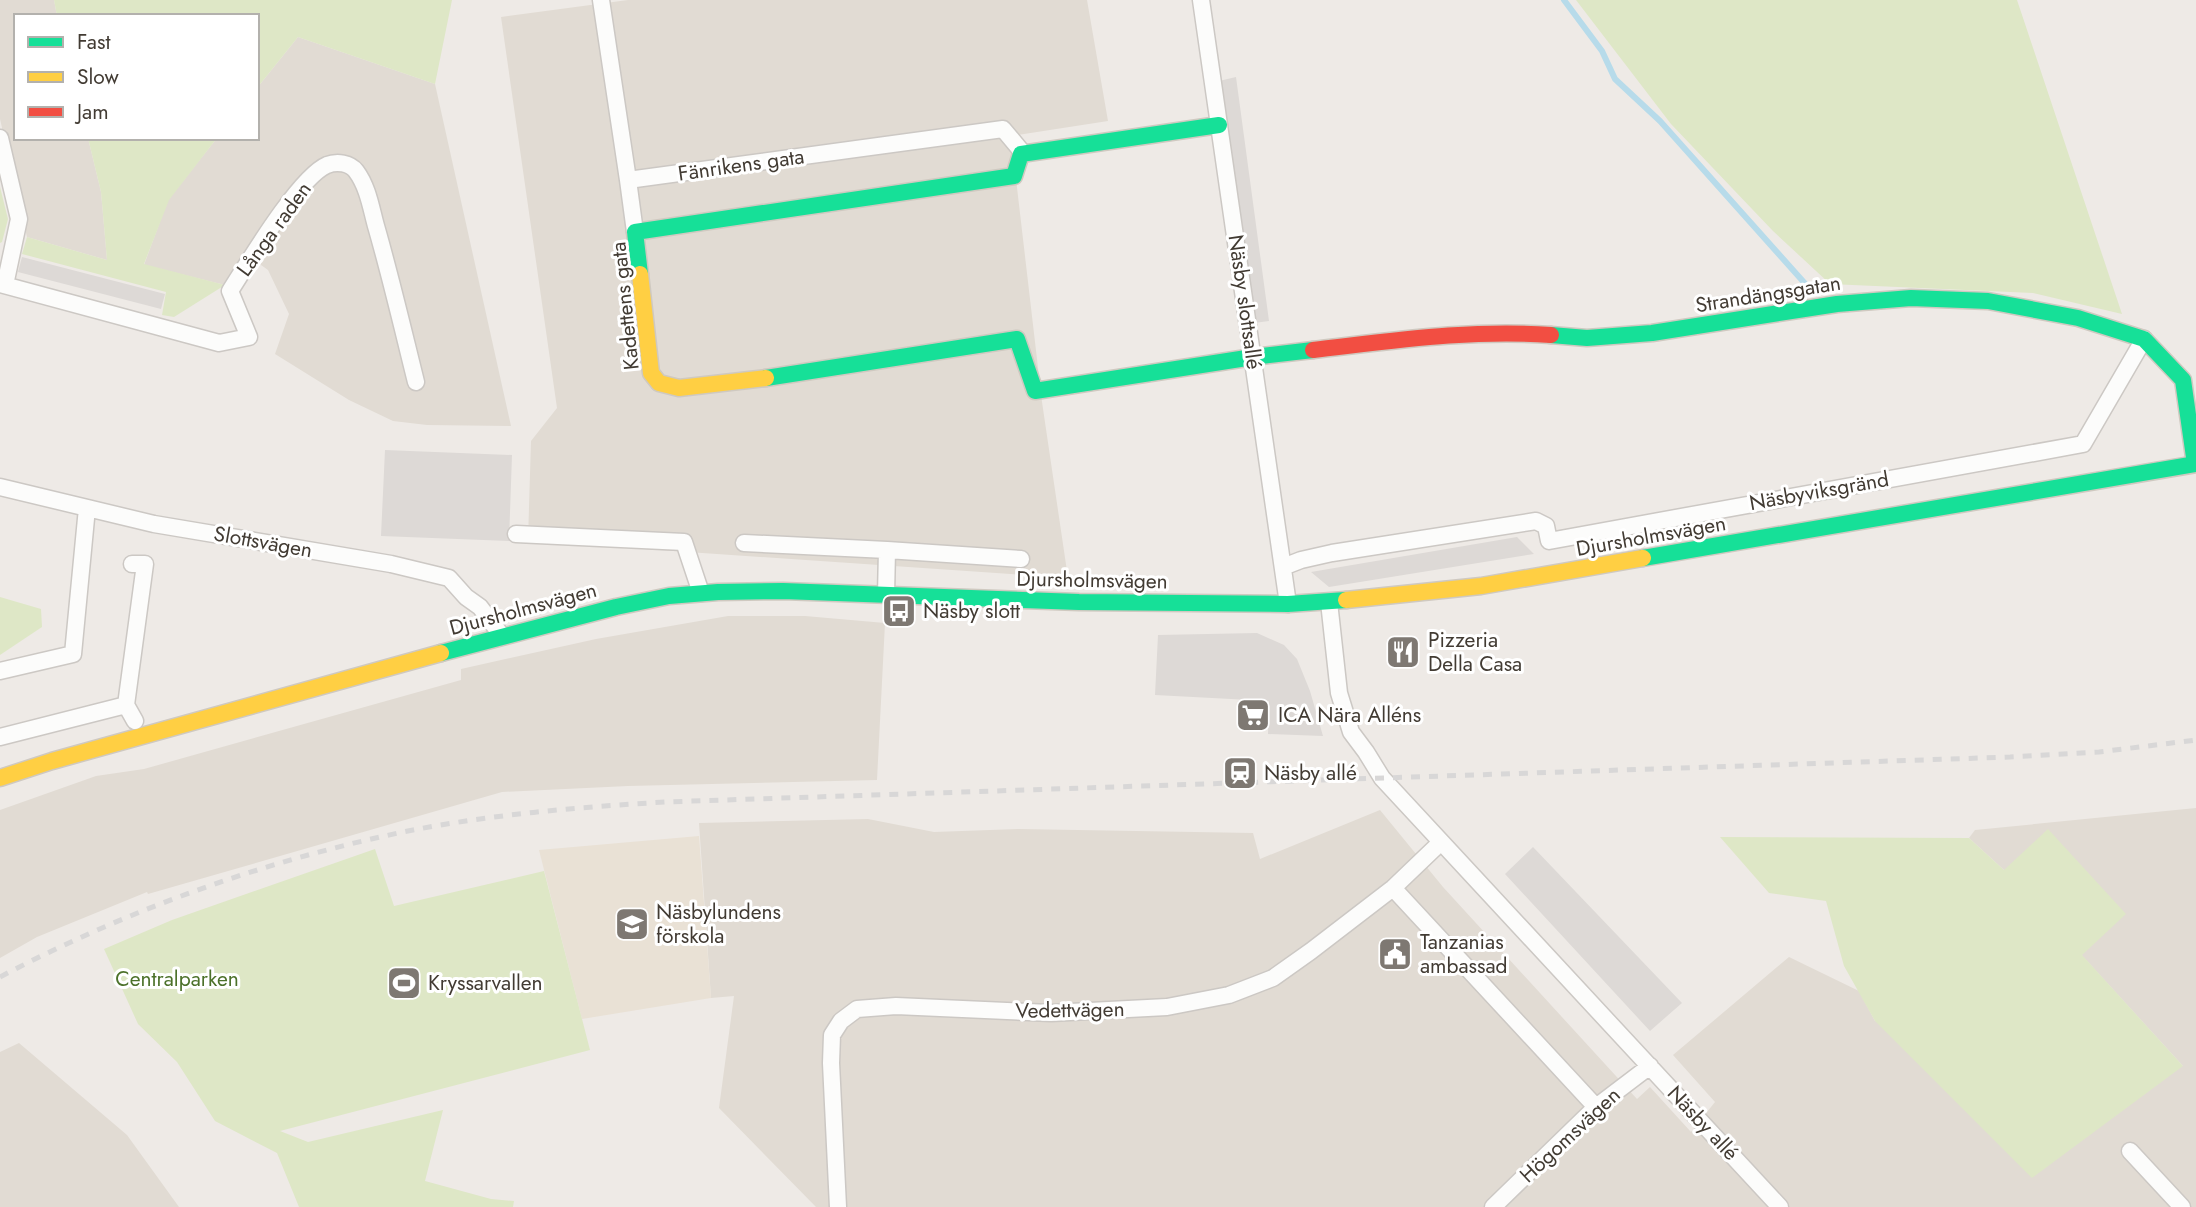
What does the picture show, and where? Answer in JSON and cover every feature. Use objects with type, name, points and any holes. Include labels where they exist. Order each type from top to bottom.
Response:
[{"type":"street","points":[[601,0],[635,232]]},
{"type":"street","name":"Näsby slottsallé","points":[[1201,0],[1288,604]]},
{"type":"street","points":[[1023,153],[1219,125]]},
{"type":"street","name":"Fänrikens gata","points":[[628,180],[1003,129],[1023,153]]},
{"type":"street","name":"Långa raden","points":[[0,138],[19,219],[2,284],[219,343],[249,337],[230,291],[275,221],[314,173],[340,162],[355,168],[365,187],[386,260],[416,382]]},
{"type":"street","name":"Kadettens gata","points":[[1023,153],[1014,176],[635,232],[651,373],[659,383],[678,388],[757,379],[1017,339],[1035,391],[1252,357]]},
{"type":"street","name":"Strandängsgatan","points":[[1252,357],[1436,336],[1520,333],[1587,338],[1652,333],[1837,304],[1911,298],[1988,301],[2078,318],[2144,339],[2183,380],[2196,464]]},
{"type":"street","name":"Näsbyviksgränd","points":[[1283,567],[1332,553],[1536,521],[1546,526],[1549,541],[2083,444],[2144,339]]},
{"type":"street","name":"Djursholmsvägen","points":[[0,778],[52,761],[502,636],[669,596],[783,591],[1079,602],[1329,602],[1518,580],[2196,464]]},
{"type":"street","name":"Slottsvägen","points":[[0,487],[154,524],[391,564],[449,578],[466,597],[480,607],[502,636]]},
{"type":"street","points":[[0,671],[73,654],[87,509]]},
{"type":"street","points":[[516,534],[684,542],[701,593]]},
{"type":"street","points":[[744,543],[1021,559]]},
{"type":"street","points":[[886,595],[887,550]]},
{"type":"street","points":[[132,565],[145,564],[126,705],[135,722]]},
{"type":"street","name":"Näsby allé","points":[[1329,602],[1339,692],[1351,733],[1382,778],[1780,1207]]},
{"type":"street","points":[[0,737],[126,705]]},
{"type":"street","name":"Vedettvägen","points":[[838,1207],[832,1035],[841,1021],[857,1009],[897,1006],[1051,1013],[1167,1007],[1229,995],[1273,978],[1393,888],[1440,843]]},
{"type":"street","points":[[1393,888],[1596,1107]]},
{"type":"street","name":"Högomsvägen","points":[[1493,1207],[1596,1107],[1650,1066]]},
{"type":"street","points":[[2130,1151],[2182,1207]]},
{"type":"shaded area","points":[[0,0],[54,0],[57,14],[14,14],[14,140],[88,140],[101,192],[107,260],[27,237],[0,119]]},
{"type":"shaded area","points":[[628,0],[1087,0],[1108,121],[1011,136],[1042,402],[1068,578],[528,541],[531,441],[557,408],[501,17]]},
{"type":"shaded area","points":[[298,37],[435,84],[511,426],[427,425],[393,421],[349,400],[275,354],[289,314],[268,270],[251,258],[225,285],[144,265],[168,200],[215,140],[259,140],[259,86]]},
{"type":"shaded area","points":[[1236,77],[1269,321],[1254,323],[1219,81]]},
{"type":"shaded area","points":[[22,257],[165,294],[161,309],[18,272]]},
{"type":"shaded area","points":[[385,450],[512,455],[509,541],[381,536]]},
{"type":"shaded area","points":[[1517,537],[1534,554],[1329,587],[1311,572]]},
{"type":"shaded area","points":[[728,616],[805,616],[885,623],[877,780],[502,792],[148,894],[147,892],[37,937],[0,958],[0,810],[96,776],[144,769],[461,680],[461,669],[596,639]]},
{"type":"shaded area","points":[[1257,633],[1284,645],[1297,659],[1323,736],[1268,734],[1269,701],[1155,695],[1158,635]]},
{"type":"shaded area","points":[[2196,808],[2196,1207],[816,1207],[719,1108],[734,996],[711,998],[699,823],[868,819],[934,832],[1019,829],[1253,833],[1260,859],[1380,810],[1443,887],[1637,1099],[1650,1087],[1691,1132],[1715,1102],[1673,1055],[1789,957],[1859,991],[1875,1021],[2183,1066],[2004,870],[1969,838],[1975,830]]},
{"type":"shaded area","name":"Näsbylundens förskola","points":[[699,836],[711,998],[582,1019],[539,850]]},
{"type":"shaded area","points":[[1533,847],[1682,1003],[1650,1031],[1505,874]]},
{"type":"shaded area","points":[[19,1043],[127,1135],[179,1207],[0,1207],[0,1052]]},
{"type":"green space","points":[[54,0],[452,0],[435,84],[298,37],[259,86],[259,14],[57,14]]},
{"type":"green space","points":[[1576,0],[2017,0],[2122,314],[2033,293],[1830,284],[1773,231],[1671,124]]},
{"type":"green space","points":[[88,140],[215,140],[169,200],[144,264],[225,285],[174,317],[162,315],[166,292],[22,254],[27,237],[107,260],[101,192]]},
{"type":"green space","points":[[0,187],[8,219],[0,243]]},
{"type":"green space","points":[[0,597],[41,609],[42,627],[0,655]]},
{"type":"green space","points":[[2048,829],[2126,914],[2082,955],[2183,1066],[2032,1178],[1875,1021],[1844,966],[1826,901],[1769,893],[1720,837],[1969,838],[2004,870]]},
{"type":"green space","name":"Centralparken","points":[[375,849],[394,906],[544,871],[590,1050],[280,1131],[308,1142],[443,1110],[425,1181],[491,1199],[514,1201],[513,1207],[299,1207],[277,1153],[215,1121],[177,1062],[138,1024],[104,949],[172,920]]},
{"type":"waterway","points":[[1564,0],[1602,51],[1615,79],[1660,121],[1809,288]]},
{"type":"railway","points":[[0,977],[149,908],[253,871],[413,830],[539,812],[665,802],[2010,757],[2099,752],[2196,740]]},
{"type":"traffic: fast","points":[[640,274],[635,232],[1014,176],[1021,154],[1219,125]]},
{"type":"traffic: fast","points":[[1551,335],[1587,338],[1652,333],[1837,304],[1911,298],[1988,301],[2078,318],[2144,339],[2183,380],[2195,464]]},
{"type":"traffic: fast","points":[[766,378],[1017,339],[1035,391],[1313,350]]},
{"type":"traffic: fast","points":[[1643,558],[2196,464]]},
{"type":"traffic: fast","points":[[441,653],[616,607],[669,596],[718,592],[783,591],[1079,602],[1288,604],[1346,600]]},
{"type":"traffic: slow","points":[[640,274],[651,373],[659,383],[679,388],[766,378]]},
{"type":"traffic: slow","points":[[1346,600],[1481,586],[1643,558]]},
{"type":"traffic: slow","points":[[0,778],[52,761],[441,653]]},
{"type":"traffic: jam","points":[[1313,350],[1461,335],[1551,335]]},
{"type":"place","name":"Näsby slott","points":[[899,611]]},
{"type":"place","name":"Pizzeria Della Casa","points":[[1403,652]]},
{"type":"place","name":"ICA Nära Alléns","points":[[1253,715]]},
{"type":"place","name":"Näsby allé","points":[[1240,773]]},
{"type":"place","name":"Näsbylundens förskola","points":[[632,924]]},
{"type":"place","name":"Tanzanias ambassad","points":[[1395,954]]},
{"type":"place","name":"Kryssarvallen","points":[[404,983]]}]
